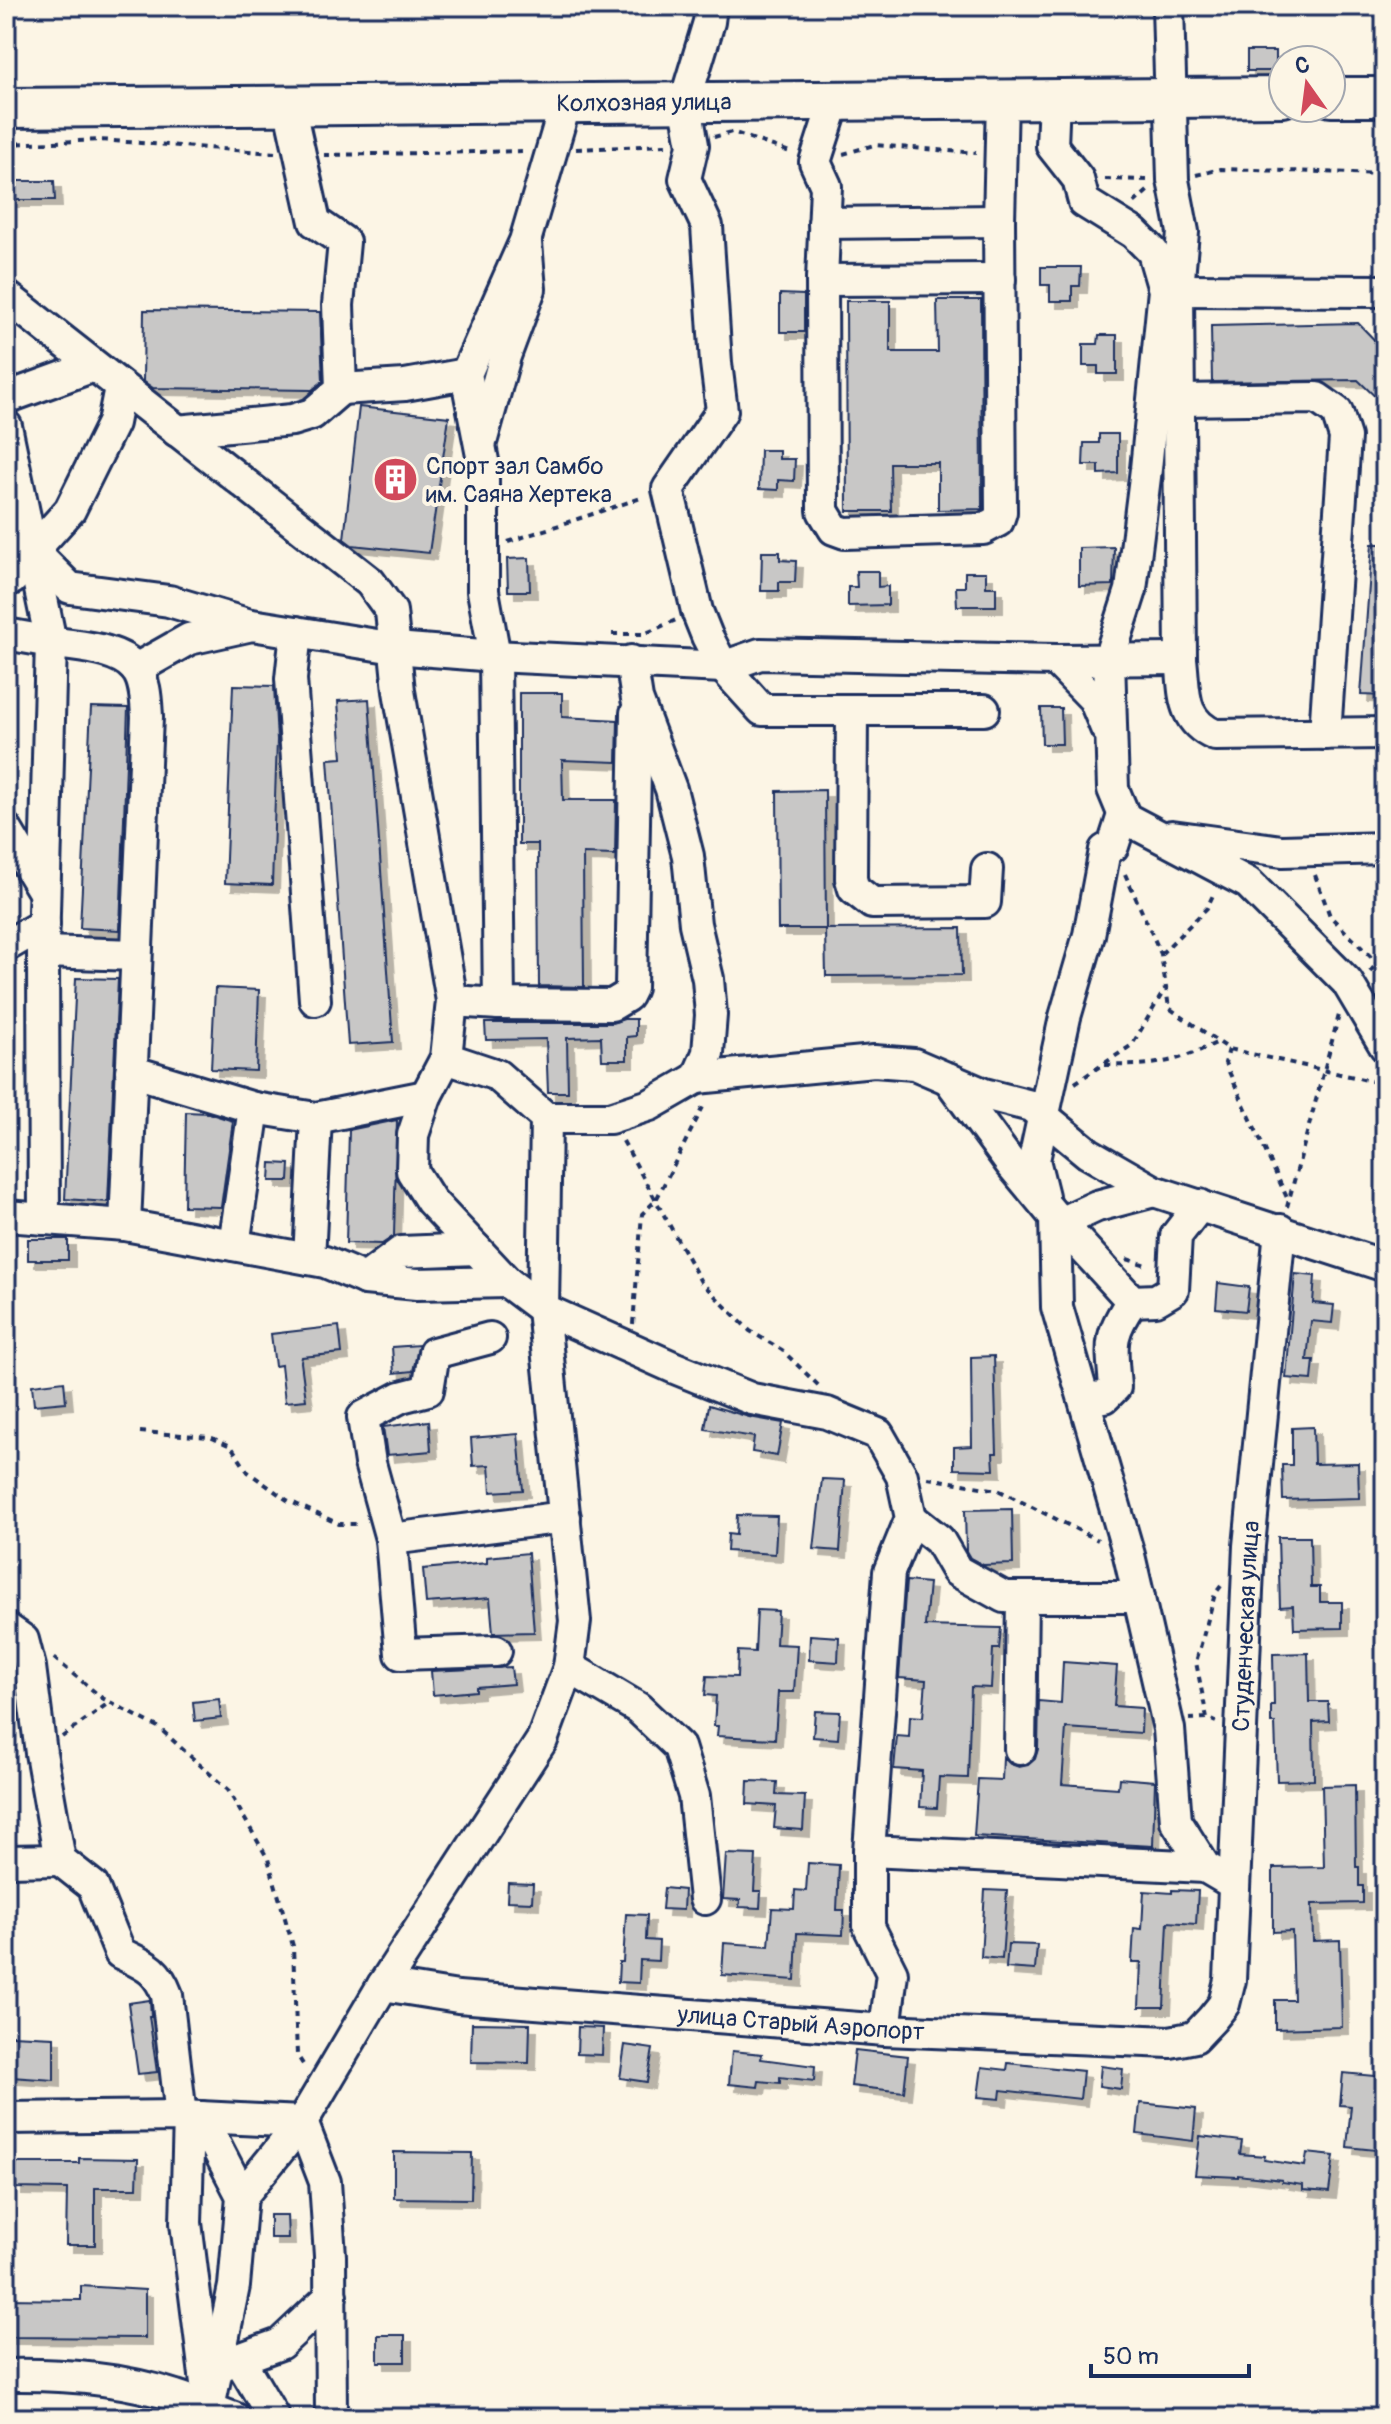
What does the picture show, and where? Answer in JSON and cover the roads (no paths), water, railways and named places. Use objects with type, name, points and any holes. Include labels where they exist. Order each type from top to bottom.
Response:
[{"type":"main road","name":"Колхозная улица","points":[[6,108],[1267,97]]},
{"type":"main road","points":[[1347,97],[1385,97]]},
{"type":"street","points":[[711,6],[685,101],[693,145],[685,179],[707,226],[722,411],[668,489],[697,611],[723,667],[762,710],[984,710]]},
{"type":"street","points":[[1168,6],[1173,180],[1183,232],[1178,290],[1181,659],[1188,710],[1193,721],[1215,735],[1385,733]]},
{"type":"street","points":[[1054,98],[1052,146],[1078,179],[1084,202],[1134,233],[1153,252],[1164,290],[1131,590],[1109,659],[1113,789],[1123,815],[1149,833],[1248,883],[1347,982],[1385,1046]]},
{"type":"street","points":[[835,100],[815,162],[826,186],[822,280],[823,511],[834,529],[845,533],[983,529],[998,521],[1001,512],[999,221],[1002,99]]},
{"type":"street","points":[[499,1004],[495,656],[483,591],[483,461],[466,374],[525,241],[566,102]]},
{"type":"street","points":[[289,105],[315,222],[344,242],[338,305],[341,389]]},
{"type":"street","points":[[824,223],[999,221]]},
{"type":"street","points":[[480,445],[505,356],[530,289],[525,241]]},
{"type":"street","points":[[822,280],[1000,279]]},
{"type":"street","points":[[1178,290],[1385,291]]},
{"type":"street","points":[[6,296],[370,582],[391,611],[399,691],[452,1001],[446,1058],[426,1096],[413,1135],[412,1171],[431,1201],[507,1282],[543,1309],[752,1399],[827,1413],[878,1434],[901,1473],[911,1518],[889,1572],[869,1851],[869,1927],[892,1973],[885,2030]]},
{"type":"street","points":[[6,398],[94,366]]},
{"type":"street","points":[[177,431],[292,420],[312,414],[341,389],[405,385],[466,374]]},
{"type":"street","points":[[6,581],[12,579],[70,510],[113,423],[120,387]]},
{"type":"street","points":[[1179,400],[1317,398],[1337,412],[1343,424],[1345,437],[1325,734]]},
{"type":"street","points":[[6,426],[51,642],[44,938],[44,1219]]},
{"type":"street","points":[[6,535],[33,551],[70,588],[169,601],[252,625],[395,648],[723,667],[760,654],[1056,660],[1181,659]]},
{"type":"street","points":[[136,669],[189,639],[252,625]]},
{"type":"street","points":[[296,632],[291,679],[315,1000]]},
{"type":"street","points":[[6,634],[119,656],[136,669],[145,692],[147,717],[125,1225]]},
{"type":"street","points":[[1056,660],[1094,699],[1111,741]]},
{"type":"street","points":[[452,1001],[612,1005],[627,996],[631,988],[637,699],[631,661]]},
{"type":"street","points":[[637,699],[671,789],[688,856],[695,924],[708,979],[711,1015],[704,1078]]},
{"type":"street","points":[[852,710],[851,879],[854,889],[872,903],[985,902],[987,869]]},
{"type":"street","points":[[1123,815],[1113,846],[1105,850],[1089,935],[1065,1017],[1034,1160],[1053,1215],[1057,1307],[1129,1555],[1167,1720],[1176,1821],[1205,1867],[1234,1884]]},
{"type":"street","points":[[6,829],[45,893]]},
{"type":"street","points":[[1149,833],[1282,851],[1385,848]]},
{"type":"street","points":[[6,946],[44,938],[136,955]]},
{"type":"street","points":[[446,1058],[497,1075],[546,1118],[610,1118],[650,1105],[704,1078],[874,1061],[914,1064],[984,1094],[1031,1106],[1088,1153],[1154,1191],[1385,1266]]},
{"type":"street","points":[[131,1071],[254,1108],[316,1118],[426,1096]]},
{"type":"street","points":[[948,1078],[1053,1215],[1132,1301],[1156,1300],[1173,1290],[1176,1236],[1200,1205]]},
{"type":"street","points":[[234,1245],[254,1108]]},
{"type":"street","points":[[309,1259],[316,1118]]},
{"type":"street","points":[[221,2413],[242,2196],[302,2122],[383,1985],[542,1740],[569,1667],[575,1621],[543,1309],[546,1118]]},
{"type":"street","points":[[1053,1215],[1154,1191]]},
{"type":"street","points":[[6,1216],[125,1225],[325,1262],[365,1279],[417,1284],[507,1282]]},
{"type":"street","name":"Студенческая улица","points":[[1212,2019],[1224,2004],[1230,1980],[1249,1546],[1280,1230]]},
{"type":"street","points":[[365,1279],[401,1252],[476,1249]]},
{"type":"street","points":[[1085,1398],[1105,1397],[1115,1387],[1112,1345],[1116,1325],[1132,1301]]},
{"type":"street","points":[[490,1338],[434,1353],[428,1390],[401,1397],[363,1417],[370,1463],[389,1531],[401,1654],[496,1651]]},
{"type":"street","points":[[389,1531],[565,1517]]},
{"type":"street","points":[[911,1518],[939,1540],[957,1571],[1004,1597],[1139,1597]]},
{"type":"street","points":[[1020,1749],[1022,1597]]},
{"type":"street","points":[[14,1634],[30,1667],[60,1860]]},
{"type":"street","points":[[569,1667],[638,1708],[679,1747],[694,1796],[705,1899]]},
{"type":"street","points":[[869,1851],[1205,1867]]},
{"type":"street","points":[[6,1861],[60,1860],[93,1886],[120,1953],[153,1970],[162,1981],[190,2117],[186,2223],[221,2413]]},
{"type":"street","name":"улица Старый Аэропорт","points":[[383,1985],[458,1997],[885,2030],[1170,2042],[1195,2037],[1212,2019]]},
{"type":"street","points":[[6,2118],[190,2117],[302,2122]]},
{"type":"street","points":[[190,2117],[242,2196]]},
{"type":"street","points":[[302,2122],[325,2182],[331,2296],[331,2418]]},
{"type":"street","points":[[228,2363],[280,2344],[331,2296]]},
{"type":"street","points":[[228,2363],[274,2418]]},
{"type":"street","points":[[6,2375],[64,2374],[125,2382],[175,2407],[221,2413]]},
{"type":"place","name":"Спорт зал Самбо им. Саяна Хертека","points":[[395,480]]}]
